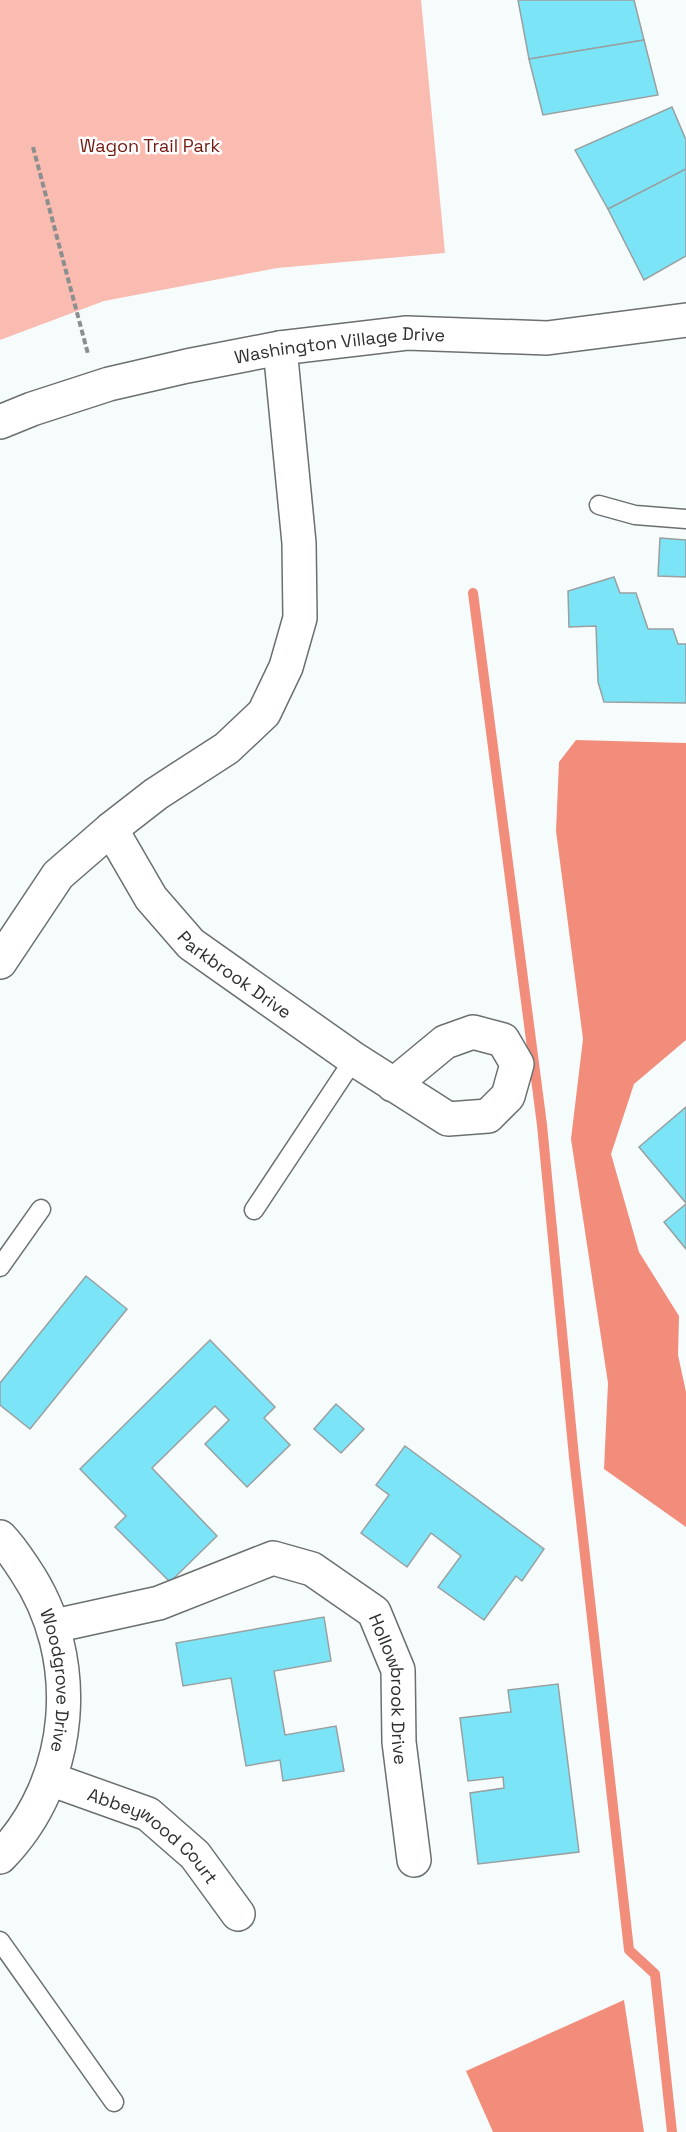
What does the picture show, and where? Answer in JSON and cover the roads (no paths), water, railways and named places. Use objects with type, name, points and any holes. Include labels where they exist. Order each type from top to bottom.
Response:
[{"type":"street","name":"Washington Village Drive","points":[[0,422],[109,384],[280,348],[407,333],[547,338],[686,320]]},
{"type":"street","points":[[0,962],[58,875],[156,794],[227,748],[264,713],[286,668],[300,618],[299,543],[280,348]]},
{"type":"street","name":"Parkbrook Drive","points":[[111,829],[151,897],[190,944],[393,1085]]},
{"type":"street","name":"Woodgrove Drive","points":[[0,1537],[10,1547],[39,1590],[54,1626],[62,1664],[64,1703],[60,1741],[50,1779],[33,1814],[11,1846],[0,1857]]},
{"type":"street","name":"Hollowbrook Drive","points":[[54,1626],[159,1603],[273,1558],[312,1569],[374,1612],[398,1671],[399,1743],[414,1860]]},
{"type":"street","name":"Abbeywood Court","points":[[50,1779],[148,1814],[195,1855],[238,1914]]},
{"type":"lane","points":[[598,505],[635,515],[686,519]]},
{"type":"lane","points":[[254,1210],[354,1059]]},
{"type":"lane","points":[[0,1267],[41,1209]]},
{"type":"lane","points":[[0,1941],[114,2102]]},
{"type":"waterway","points":[[473,593],[542,1125],[574,1457],[629,1950],[655,1974],[672,2132]]},
{"type":"park label","name":"Wagon Trail Park","points":[[150,145]]}]
